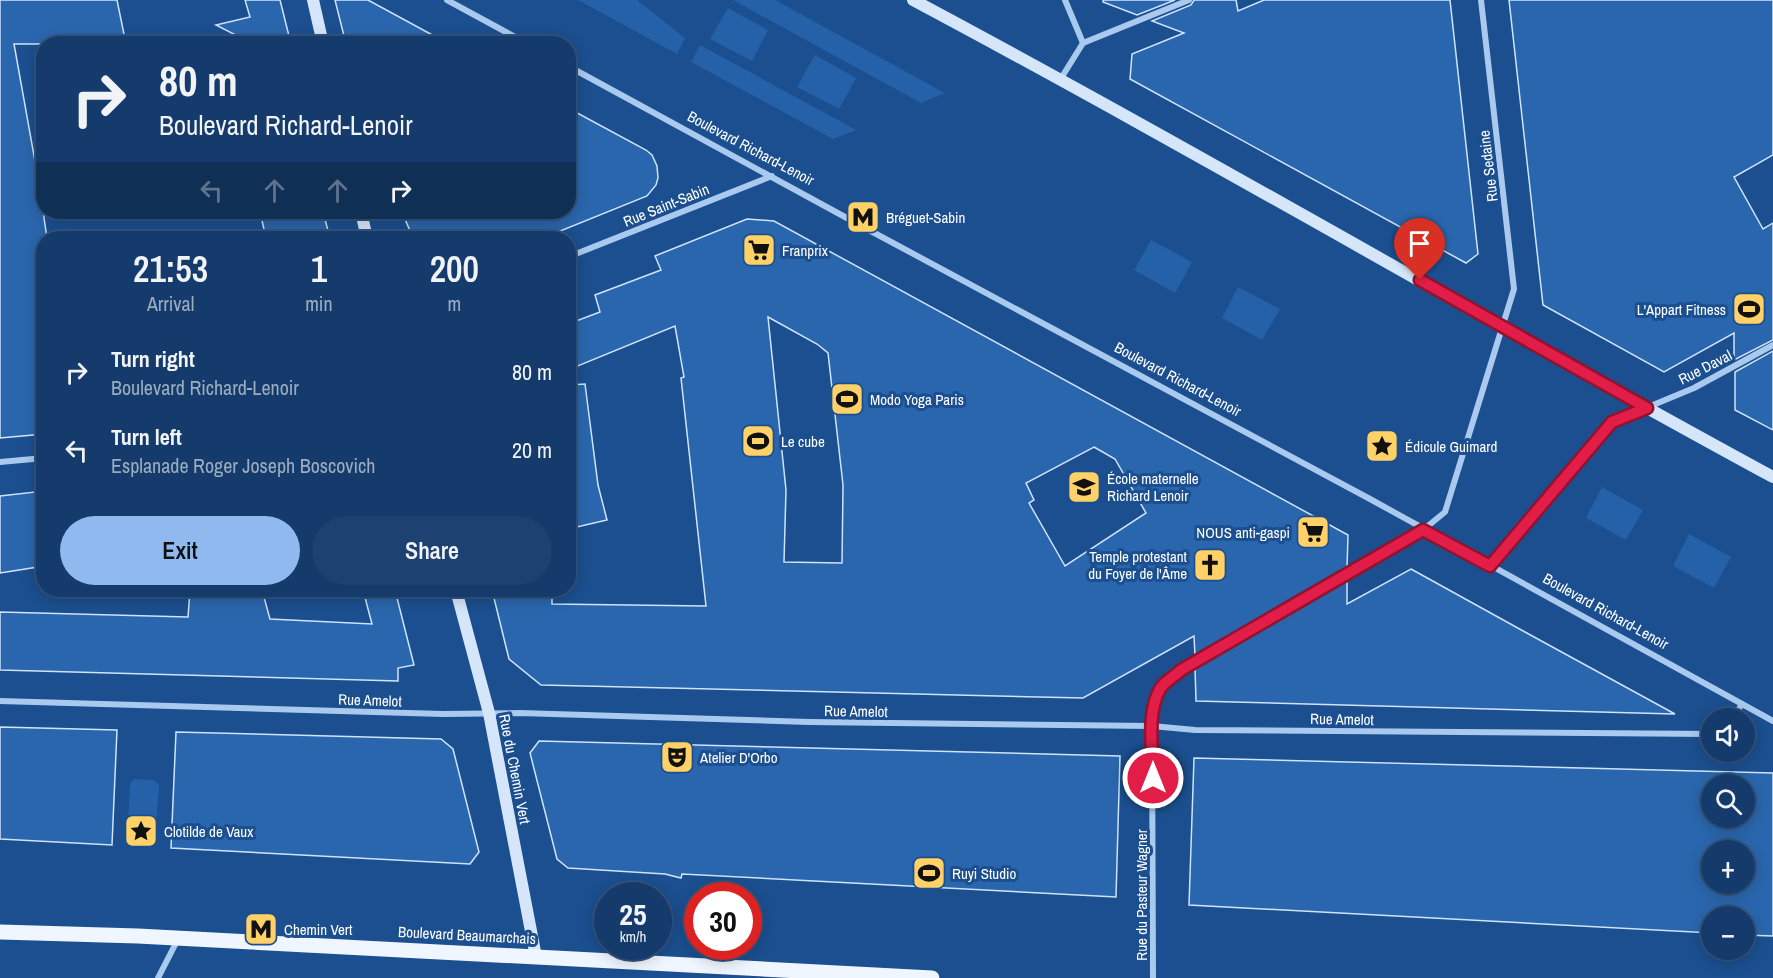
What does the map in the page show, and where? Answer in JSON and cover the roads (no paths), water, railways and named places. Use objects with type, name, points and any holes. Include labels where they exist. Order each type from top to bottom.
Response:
[{"type":"main road","name":"Boulevard Beaumarchais","points":[[0,932],[178,938],[933,978]]},
{"type":"street","points":[[313,0],[321,36]]},
{"type":"street","points":[[447,0],[513,36]]},
{"type":"street","points":[[913,0],[1773,477]]},
{"type":"street","points":[[1065,0],[1083,43]]},
{"type":"street","points":[[1060,80],[1083,43],[1189,0]]},
{"type":"street","name":"Rue Sedaine","points":[[1423,530],[1445,512],[1514,290],[1480,0]]},
{"type":"street","name":"Boulevard Richard-Lenoir","points":[[576,70],[1371,499],[1423,530],[1773,721]]},
{"type":"street","name":"Rue Saint-Sabin","points":[[576,254],[772,176]]},
{"type":"street","name":"Rue Daval","points":[[1490,566],[1612,422],[1694,388],[1773,345]]},
{"type":"street","points":[[0,462],[36,459]]},
{"type":"street","name":"Rue du Pasteur Wagner","points":[[1153,978],[1152,726],[1155,703],[1161,687],[1181,670],[1423,530]]},
{"type":"street","name":"Rue du Chemin Vert","points":[[458,597],[489,713],[536,957]]},
{"type":"street","name":"Rue Amelot","points":[[0,701],[809,722],[1152,726],[1194,730],[1701,734]]},
{"type":"street","points":[[1739,708],[1742,704]]},
{"type":"street","points":[[158,978],[178,938]]},
{"type":"place","name":"Bréguet-Sabin","points":[[863,217]]},
{"type":"place","name":"Franprix","points":[[759,250]]},
{"type":"place","name":"L'Appart Fitness","points":[[1749,309]]},
{"type":"place","name":"Modo Yoga Paris","points":[[847,399]]},
{"type":"place","name":"Le cube","points":[[758,441]]},
{"type":"place","name":"Édicule Guimard","points":[[1382,446]]},
{"type":"place","name":"École maternelle Richard Lenoir","points":[[1084,487]]},
{"type":"place","name":"NOUS anti-gaspi","points":[[1313,532]]},
{"type":"place","name":"Temple protestant du Foyer de l'Âme","points":[[1210,565]]},
{"type":"place","name":"Atelier D'Orbo","points":[[677,757]]},
{"type":"place","name":"Clotilde de Vaux","points":[[141,831]]},
{"type":"place","name":"Ruyi Studio","points":[[929,873]]},
{"type":"place","name":"Chemin Vert","points":[[261,929]]}]
